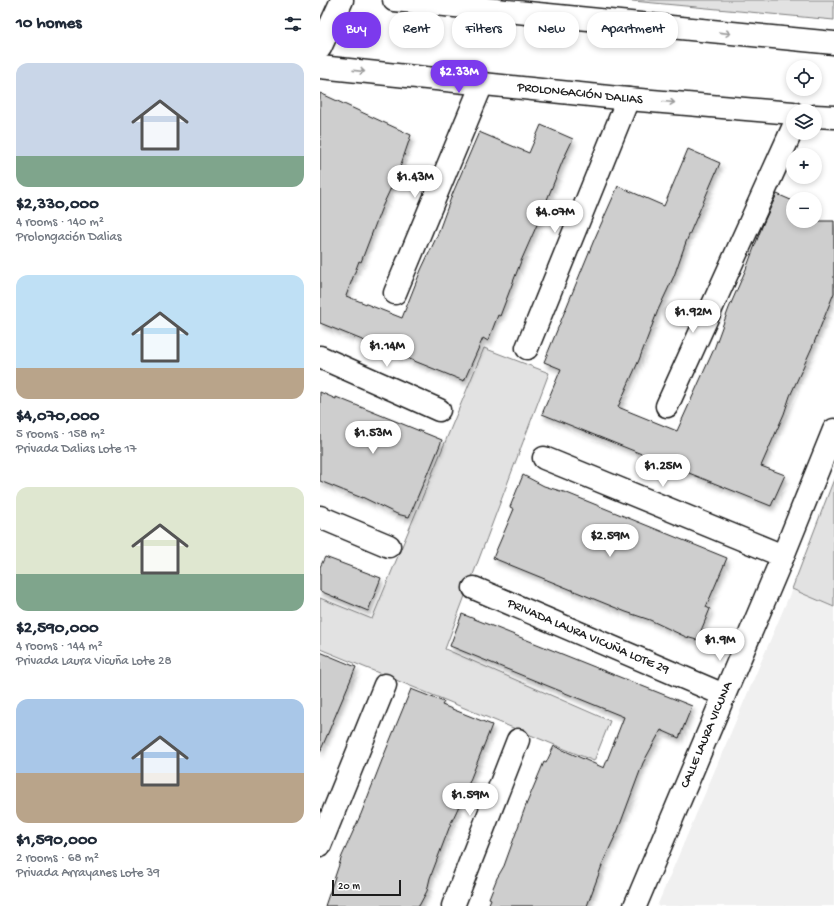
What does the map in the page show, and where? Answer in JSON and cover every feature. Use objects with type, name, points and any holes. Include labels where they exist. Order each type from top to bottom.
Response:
[{"type":"street","points":[[320,48],[342,0]]},
{"type":"street","points":[[394,0],[834,43]]},
{"type":"street","name":"PROLONGACIÓN DALIAS","points":[[320,67],[482,84],[786,112]]},
{"type":"street","points":[[395,293],[482,84]]},
{"type":"street","points":[[527,348],[628,98]]},
{"type":"street","points":[[822,116],[834,117]]},
{"type":"street","points":[[667,406],[788,140]]},
{"type":"street","points":[[320,357],[439,410]]},
{"type":"street","name":"CALLE LAURA VICUNA","points":[[635,906],[783,556],[834,430]]},
{"type":"street","points":[[544,458],[783,556]]},
{"type":"street","points":[[320,517],[389,546]]},
{"type":"street","name":"PRIVADA LAURA VICUÑA LOTE 29","points":[[474,588],[724,695]]},
{"type":"street","points":[[320,845],[385,685]]},
{"type":"street","points":[[453,906],[518,740]]},
{"type":"shaded area","points":[[622,0],[834,0],[834,20]]},
{"type":"shaded area","points":[[484,348],[549,373],[445,649],[610,721],[594,761],[320,649],[320,598],[372,619]]},
{"type":"shaded area","points":[[834,479],[834,607],[792,589]]},
{"type":"shaded area","points":[[792,589],[834,607],[834,906],[657,906]]},
{"type":"building","points":[[320,93],[411,135],[398,173],[382,207],[361,262],[359,261],[346,296],[402,318],[479,132],[529,153],[541,125],[573,139],[521,261],[500,316],[498,315],[488,341],[483,338],[464,381],[320,323]]},
{"type":"building","points":[[688,149],[720,163],[686,242],[674,276],[658,310],[639,360],[618,407],[677,431],[714,349],[763,224],[777,194],[786,198],[786,228],[822,228],[822,221],[834,221],[834,293],[761,466],[785,475],[771,506],[542,414],[561,369],[544,362],[618,186],[664,206]]},
{"type":"building","points":[[320,392],[336,399],[336,397],[442,440],[409,517],[397,514],[362,497],[320,481]]},
{"type":"building","points":[[523,475],[544,486],[567,493],[727,558],[706,607],[710,609],[697,640],[686,637],[650,620],[626,612],[493,558],[514,509],[510,507]]},
{"type":"building","points":[[325,557],[381,578],[368,611],[320,591],[320,567]]},
{"type":"building","points":[[462,614],[692,706],[679,738],[661,730],[643,763],[587,906],[488,906],[491,899],[489,898],[497,878],[504,866],[526,805],[544,762],[546,763],[554,746],[604,768],[624,717],[450,646]]},
{"type":"building","points":[[320,652],[356,667],[320,752]]},
{"type":"building","points":[[411,689],[444,702],[442,705],[492,725],[465,793],[451,823],[430,878],[427,891],[419,906],[325,906],[342,856],[361,814]]}]
